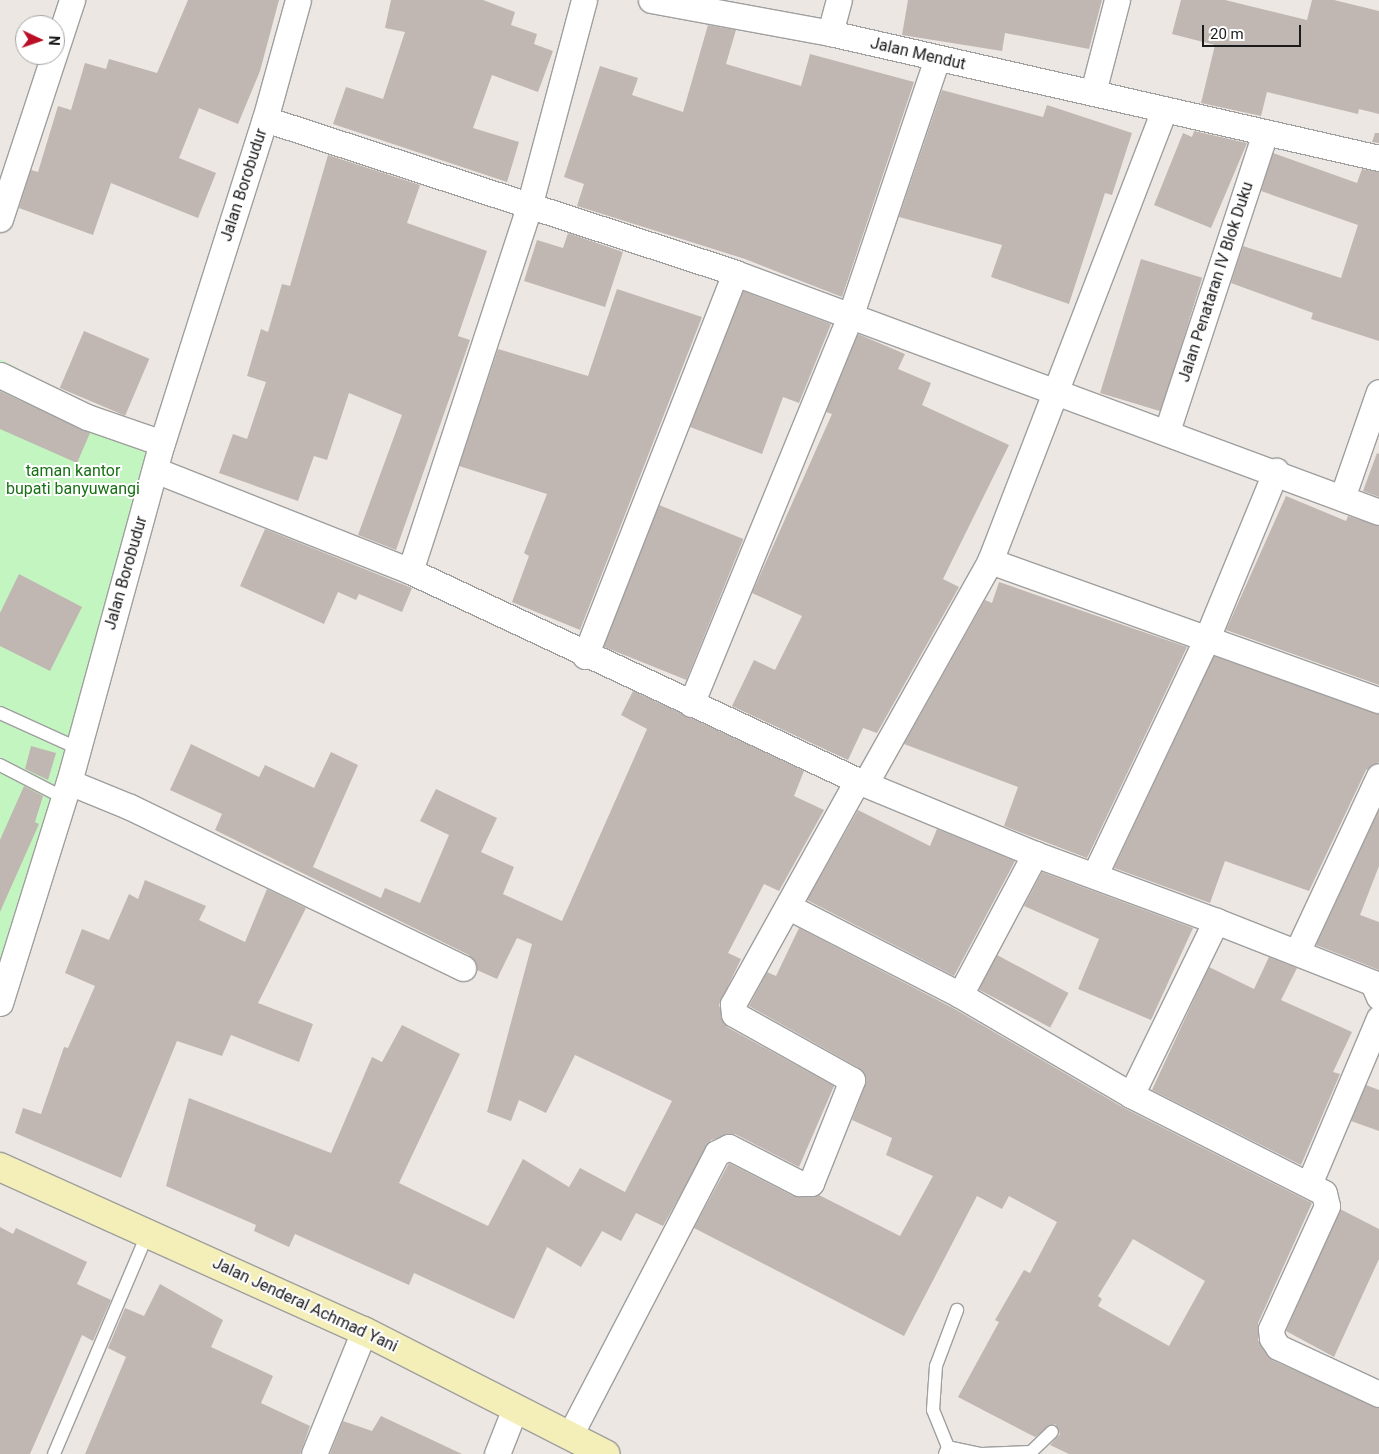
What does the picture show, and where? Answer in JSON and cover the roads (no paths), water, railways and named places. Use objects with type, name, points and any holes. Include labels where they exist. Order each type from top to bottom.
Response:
[{"type":"main road","name":"Jalan Jenderal Achmad Yani","points":[[0,1167],[364,1331],[605,1454]]},
{"type":"street","points":[[0,219],[72,0]]},
{"type":"street","name":"Jalan Borobudur","points":[[0,1003],[66,790],[162,443],[265,119],[298,0]]},
{"type":"street","points":[[410,571],[530,203],[584,0]]},
{"type":"street","name":"Jalan Mendut","points":[[651,0],[830,33],[937,59],[1093,92],[1379,158]]},
{"type":"street","points":[[830,33],[839,0]]},
{"type":"street","points":[[1093,92],[1117,0]]},
{"type":"street","points":[[691,704],[852,314],[937,59]]},
{"type":"street","points":[[570,1435],[717,1153],[729,1147],[799,1183],[811,1183],[852,1086],[848,1076],[734,1014],[734,996],[789,907],[990,561],[1164,109]]},
{"type":"street","points":[[265,119],[530,203],[852,314],[1276,471],[1379,512]]},
{"type":"street","name":"Jalan Penataran IV Blok Duku","points":[[1167,431],[1265,133]]},
{"type":"street","points":[[585,656],[735,273]]},
{"type":"street","points":[[0,375],[88,417],[162,443]]},
{"type":"street","points":[[1342,498],[1379,392]]},
{"type":"street","points":[[155,470],[410,571],[585,656],[861,782],[1035,854],[1095,874],[1373,983],[1379,997]]},
{"type":"street","points":[[1095,874],[1207,638],[1276,471]]},
{"type":"street","points":[[990,561],[1379,700]]},
{"type":"street","points":[[1297,952],[1379,776]]},
{"type":"street","points":[[66,790],[130,807],[463,968]]},
{"type":"street","points":[[960,995],[1035,854]]},
{"type":"street","points":[[789,907],[960,995],[1131,1095],[1324,1193],[1327,1206],[1270,1329],[1272,1338],[1278,1346],[1379,1394]]},
{"type":"street","points":[[1131,1095],[1216,921]]},
{"type":"street","points":[[1309,1184],[1379,1018]]},
{"type":"street","points":[[314,1454],[364,1331]]},
{"type":"street","points":[[497,1454],[515,1408]]},
{"type":"lane","points":[[0,713],[77,748]]},
{"type":"lane","points":[[0,765],[66,790]]},
{"type":"lane","points":[[54,1454],[148,1233]]},
{"type":"lane","points":[[957,1310],[936,1366],[933,1410],[947,1450],[982,1454],[1031,1452],[1052,1432]]},
{"type":"park label","name":"taman kantor bupati banyuwangi","points":[[73,480]]}]
